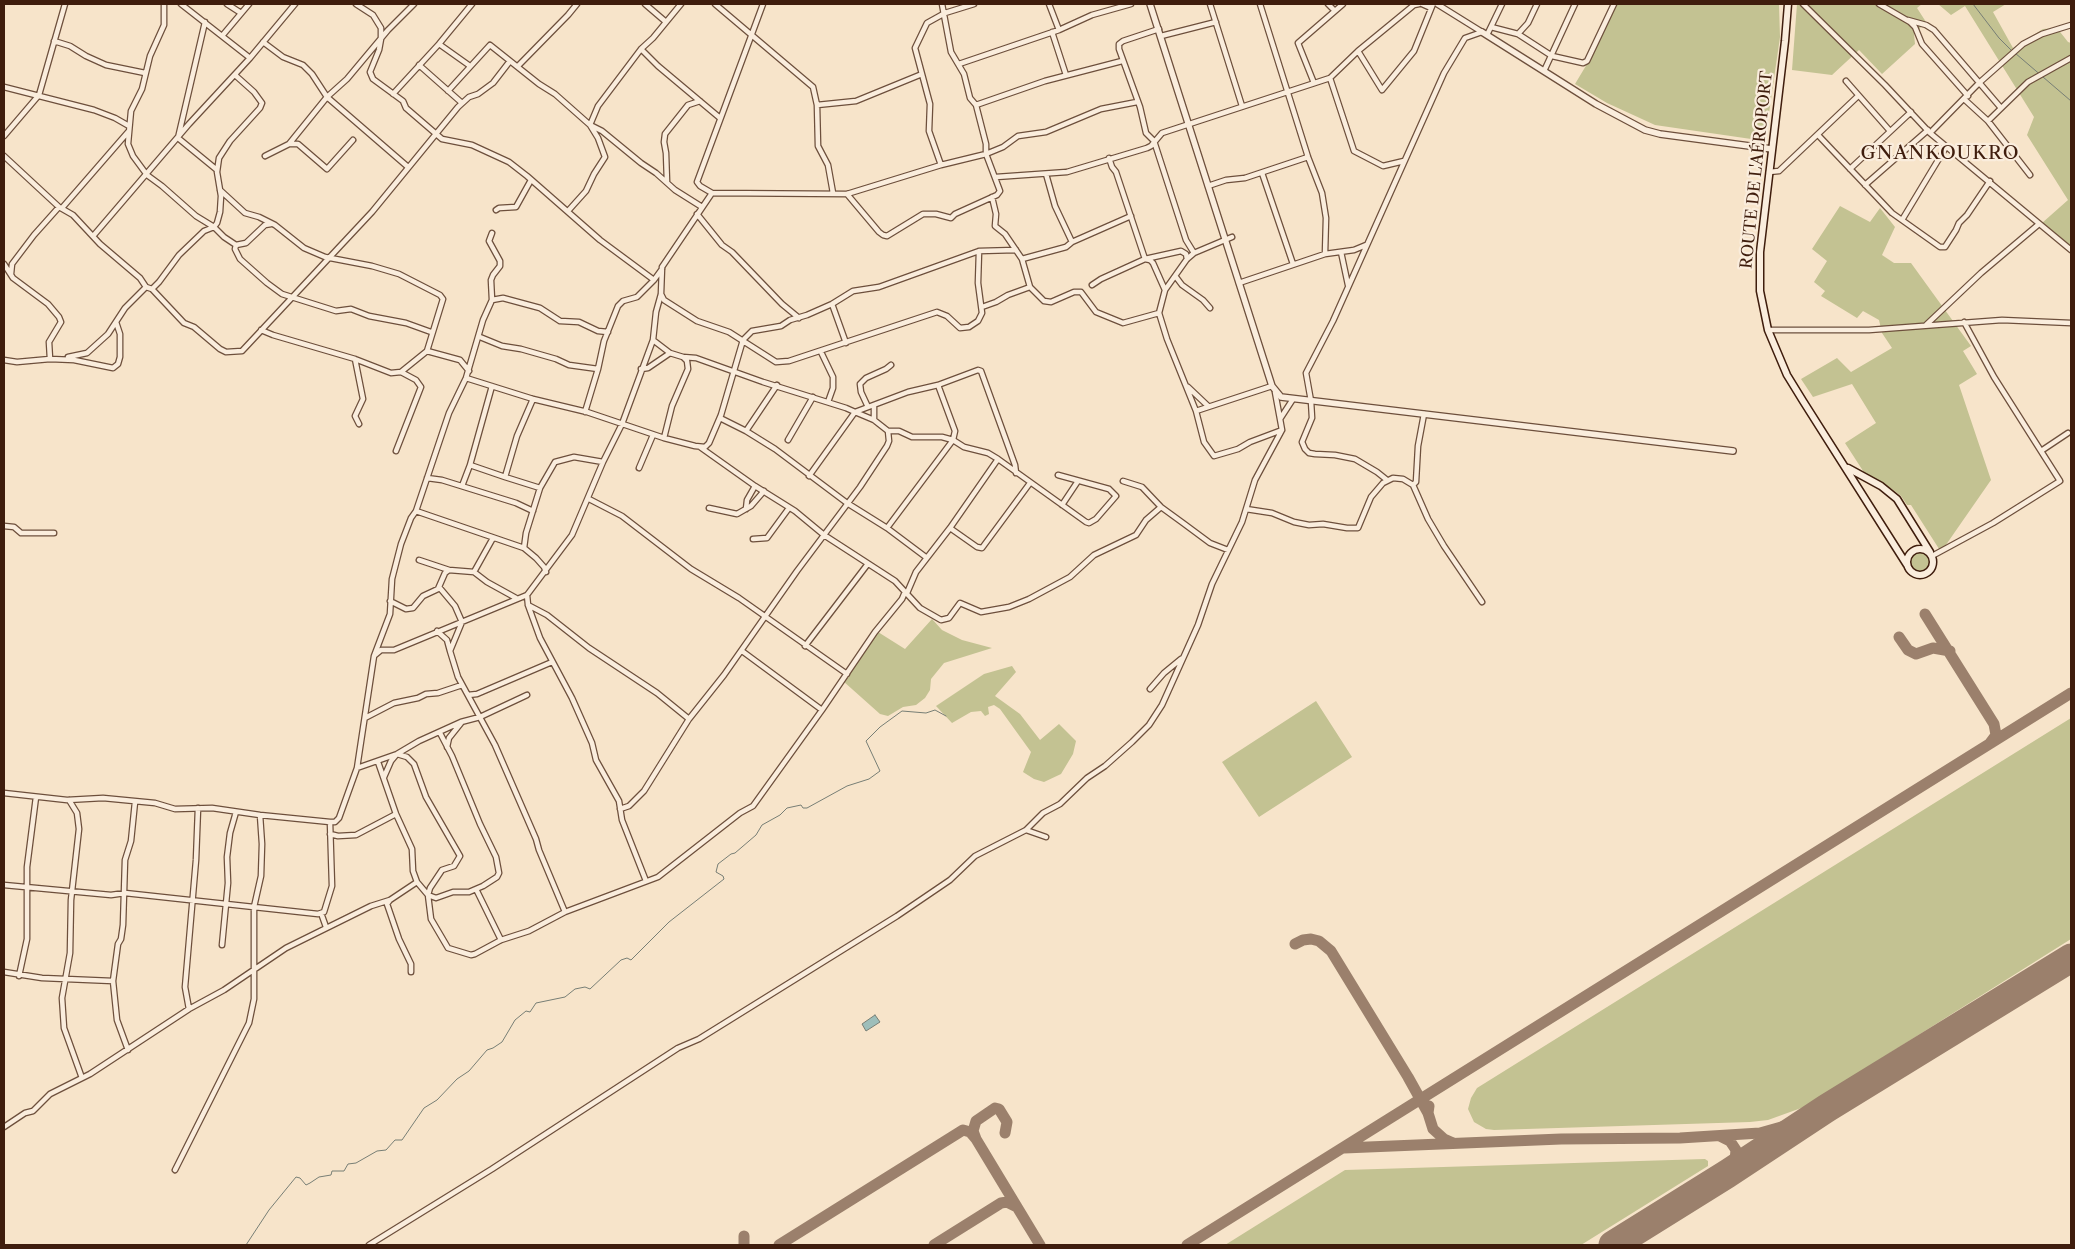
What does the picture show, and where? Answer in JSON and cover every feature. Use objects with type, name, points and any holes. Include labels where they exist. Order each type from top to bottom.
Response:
[{"type":"main road","name":"ROUTE DE L'AÉROPORT","points":[[1788,4],[1759,275],[1768,330],[1788,375],[1907,564]]},
{"type":"main road","name":"ROUTE DE L'AÉROPORT","points":[[1846,467],[1881,486],[1898,500],[1931,554]]},
{"type":"main road","points":[[1922,549],[1931,554],[1933,568],[1923,575],[1911,572],[1907,564],[1908,556],[1914,550],[1922,549]]},
{"type":"street","points":[[4,136],[39,95],[65,4]]},
{"type":"street","points":[[164,4],[164,25],[145,73],[142,89],[131,111],[128,144],[133,156],[147,175],[196,216],[214,227],[224,238],[236,245],[246,242],[265,225],[271,224]]},
{"type":"street","points":[[181,4],[250,58]]},
{"type":"street","points":[[227,4],[241,13]]},
{"type":"street","points":[[222,36],[249,4]]},
{"type":"street","points":[[94,235],[250,58],[294,4]]},
{"type":"street","points":[[356,4],[373,15],[381,28],[381,39],[370,72],[373,78],[403,101],[406,108],[436,135],[451,142],[472,145],[509,162],[600,240],[654,280]]},
{"type":"street","points":[[265,156],[289,144],[327,97],[347,79],[388,30],[414,4]]},
{"type":"street","points":[[393,94],[440,44],[472,4]]},
{"type":"street","points":[[518,66],[577,4]]},
{"type":"street","points":[[645,4],[666,22]]},
{"type":"street","points":[[590,125],[598,106],[641,48],[681,4]]},
{"type":"street","points":[[715,4],[813,87],[817,105],[818,146],[828,165],[832,193]]},
{"type":"street","points":[[763,4],[697,182],[712,193],[847,194],[941,165],[986,154],[1018,136],[1046,132],[1101,109],[1137,102]]},
{"type":"street","points":[[847,194],[879,232],[887,236],[923,214],[936,214],[951,218],[955,214],[997,195],[1000,191],[986,154],[985,138],[976,105],[970,98],[964,74],[951,52],[942,4]]},
{"type":"street","points":[[941,165],[929,131],[930,104],[916,54],[917,43],[927,23],[945,14],[974,4]]},
{"type":"street","points":[[1049,4],[1058,30]]},
{"type":"street","points":[[959,64],[1058,30],[1092,15],[1131,4]]},
{"type":"street","points":[[369,1245],[492,1169],[678,1048],[699,1039],[897,916],[950,880],[975,856],[1026,830],[1042,813],[1060,804],[1087,778],[1105,766],[1149,725],[1162,705],[1198,625],[1212,584],[1242,522],[1255,480],[1282,430],[1274,389],[1239,283],[1229,239],[1208,186],[1150,4]]},
{"type":"street","points":[[1210,4],[1242,106]]},
{"type":"street","points":[[1260,4],[1308,157],[1322,193],[1326,218],[1325,254]]},
{"type":"street","points":[[1328,4],[1335,11]]},
{"type":"street","points":[[1314,83],[1298,43],[1343,4]]},
{"type":"street","points":[[1438,4],[1596,104],[1645,130],[1660,134],[1772,149]]},
{"type":"street","points":[[1482,602],[1428,519],[1413,485],[1403,479],[1387,480],[1355,459],[1309,453],[1302,442],[1310,423],[1311,401],[1306,373],[1348,286],[1444,74],[1465,38],[1485,33],[1491,28],[1502,4]]},
{"type":"street","points":[[1518,34],[1528,23],[1537,4]]},
{"type":"street","points":[[1544,71],[1576,4]]},
{"type":"street","points":[[1491,28],[1518,34],[1552,56],[1576,63],[1583,63],[1587,61],[1614,4]]},
{"type":"street","points":[[1803,4],[1929,132],[2071,250]]},
{"type":"street","points":[[1879,4],[1908,20],[1926,25],[1934,30],[2001,108]]},
{"type":"street","points":[[996,177],[1067,172],[1147,148],[1162,133],[1188,123],[1330,78],[1358,51],[1414,5],[1432,6],[1414,51],[1382,90],[1358,51]]},
{"type":"street","points":[[1908,20],[1915,27],[1922,44],[1966,98],[1988,121],[2030,176]]},
{"type":"street","points":[[178,138],[205,22]]},
{"type":"street","points":[[1161,36],[1216,22]]},
{"type":"street","points":[[1865,185],[1929,132],[1966,98],[1979,83],[2023,44],[2042,34],[2071,25]]},
{"type":"street","points":[[381,28],[388,30]]},
{"type":"street","points":[[1159,29],[1119,44],[1122,61],[1146,133],[1154,142],[1186,240],[1194,253]]},
{"type":"street","points":[[1052,32],[1066,75]]},
{"type":"street","points":[[54,41],[70,46],[86,56],[106,64],[145,73]]},
{"type":"street","points":[[263,42],[283,57],[303,65],[312,74],[327,97],[408,167]]},
{"type":"street","points":[[440,44],[470,66]]},
{"type":"street","points":[[448,91],[490,45],[539,84],[555,94],[590,125],[617,142],[626,152],[675,190],[702,207]]},
{"type":"street","points":[[641,48],[658,66],[720,118]]},
{"type":"street","points":[[1988,121],[2028,82],[2071,58]]},
{"type":"street","points":[[4,156],[60,208],[73,215],[94,235],[100,244],[140,278],[146,287],[152,289],[184,324],[194,327],[226,352],[242,351],[372,212],[462,103],[493,83],[510,61]]},
{"type":"street","points":[[976,105],[1066,75],[1122,61]]},
{"type":"street","points":[[419,65],[462,103]]},
{"type":"street","points":[[817,105],[856,101],[922,74]]},
{"type":"street","points":[[152,289],[178,255],[204,231],[214,227],[217,223],[220,212],[220,189],[217,170],[219,158],[230,141],[262,104],[254,92],[235,75]]},
{"type":"street","points":[[1330,78],[1354,151],[1383,166],[1404,161]]},
{"type":"street","points":[[1846,81],[1890,131]]},
{"type":"street","points":[[4,87],[94,110],[129,126]]},
{"type":"street","points":[[1769,172],[1779,171],[1858,96]]},
{"type":"street","points":[[667,182],[665,134],[688,106],[700,101]]},
{"type":"street","points":[[1850,169],[1911,112]]},
{"type":"street","points":[[568,211],[586,191],[594,174],[606,157],[590,125]]},
{"type":"street","points":[[11,274],[12,264],[34,235],[128,132]]},
{"type":"street","points":[[1818,135],[1865,185],[1902,220],[1934,244],[1945,247],[1959,223],[1968,215],[1990,181]]},
{"type":"street","points":[[178,138],[217,170]]},
{"type":"street","points":[[289,144],[298,144],[327,168],[353,140]]},
{"type":"street","points":[[1902,220],[1946,147]]},
{"type":"street","points":[[1208,186],[1262,173],[1308,157]]},
{"type":"street","points":[[1109,158],[1116,172],[1145,259]]},
{"type":"street","points":[[1262,173],[1293,264]]},
{"type":"street","points":[[1046,174],[1055,206],[1072,242]]},
{"type":"street","points":[[496,210],[498,208],[516,207],[531,180]]},
{"type":"street","points":[[220,189],[236,207],[245,213],[260,217],[275,225],[304,248],[328,258],[372,266],[399,274],[440,295],[443,299],[431,332],[427,351],[401,372],[391,373],[355,359],[272,335],[261,330]]},
{"type":"street","points":[[585,412],[598,370],[599,358],[618,306],[637,297],[654,280],[712,193]]},
{"type":"street","points":[[992,197],[996,214],[994,226],[1005,234],[1016,250],[1022,259],[1030,287],[1044,301],[1052,302],[1074,292],[1081,292],[1087,297],[1090,307],[1096,312],[1123,323],[1159,313]]},
{"type":"street","points":[[697,214],[722,245],[732,252],[782,304],[799,318]]},
{"type":"street","points":[[1022,259],[1066,247],[1072,242],[1131,216]]},
{"type":"street","points":[[1926,326],[1980,273],[2039,224]]},
{"type":"street","points":[[4,794],[69,800],[103,798],[155,803],[175,810],[212,808],[330,822],[335,822],[339,818],[357,768],[374,656],[390,614],[392,579],[401,544],[411,518],[416,511],[449,413],[469,371],[480,337],[483,320],[492,300],[493,275],[500,266],[500,261],[489,241],[492,233]]},
{"type":"street","points":[[1229,239],[1194,253],[1187,259],[1166,290],[1159,313],[1167,339],[1196,411],[1204,442],[1214,456],[1238,449],[1250,442],[1282,430]]},
{"type":"street","points":[[236,245],[236,254],[245,265],[273,288],[291,297],[336,311],[351,309],[369,316],[406,323],[431,332]]},
{"type":"street","points":[[1239,283],[1325,254],[1354,250],[1366,245]]},
{"type":"street","points":[[466,378],[533,399],[585,412],[664,438],[705,447],[709,443],[720,418],[743,340],[752,331],[780,326],[832,304],[853,291],[879,287],[979,251],[1016,250]]},
{"type":"street","points":[[661,294],[664,300],[693,320],[729,332],[776,362],[789,361],[821,352],[936,312],[947,316],[960,328],[969,327],[978,321],[982,307],[978,283],[979,251]]},
{"type":"street","points":[[1092,285],[1145,259],[1181,251],[1186,254],[1187,259]]},
{"type":"street","points":[[1341,252],[1348,286]]},
{"type":"street","points":[[1145,259],[1154,263],[1166,290]]},
{"type":"street","points":[[4,264],[18,282],[48,304],[59,317],[61,322],[48,342],[50,359]]},
{"type":"street","points":[[374,656],[381,650],[394,650],[527,595],[546,572],[572,535],[603,462],[622,424],[653,340],[656,312],[661,294],[662,267]]},
{"type":"street","points":[[1176,277],[1182,285],[1203,300],[1210,308]]},
{"type":"street","points":[[57,359],[86,353],[108,334],[146,287]]},
{"type":"street","points":[[982,307],[1030,287]]},
{"type":"street","points":[[493,291],[499,297],[540,308],[560,321],[579,322],[598,331],[608,332]]},
{"type":"street","points":[[492,300],[499,297]]},
{"type":"street","points":[[832,304],[846,343]]},
{"type":"street","points":[[1768,330],[1869,330],[1964,322],[2033,320],[2071,324]]},
{"type":"street","points":[[4,360],[17,362],[50,359],[74,360],[113,368],[118,364],[120,357],[120,334],[116,322]]},
{"type":"street","points":[[1931,554],[1993,522],[2060,481],[1994,377],[1964,322]]},
{"type":"street","points":[[480,337],[502,346],[521,349],[556,359],[569,365],[598,370]]},
{"type":"street","points":[[653,340],[687,361],[688,369],[672,406],[664,438]]},
{"type":"street","points":[[427,351],[460,360],[469,371]]},
{"type":"street","points":[[641,369],[648,368],[670,352]]},
{"type":"street","points":[[821,352],[833,377],[833,388],[828,402]]},
{"type":"street","points":[[682,357],[696,358],[828,402],[874,420],[888,431],[899,431],[912,437],[942,437],[953,440],[964,447],[988,453],[1089,523],[1096,519],[1116,496],[1109,489],[1058,475]]},
{"type":"street","points":[[355,359],[363,399],[355,416],[358,424]]},
{"type":"street","points":[[874,420],[871,406],[861,392],[860,384],[866,378],[891,365]]},
{"type":"street","points":[[809,476],[855,412],[908,392],[938,385],[978,370],[981,371],[1015,465],[1016,473]]},
{"type":"street","points":[[396,451],[421,387],[416,380],[401,372]]},
{"type":"street","points":[[1186,384],[1208,406]]},
{"type":"street","points":[[746,431],[777,385]]},
{"type":"street","points":[[887,528],[953,440],[955,431],[938,385]]},
{"type":"street","points":[[462,486],[470,465],[492,386]]},
{"type":"street","points":[[1274,389],[1280,396],[1311,401],[1732,451]]},
{"type":"street","points":[[1196,411],[1208,406],[1274,389]]},
{"type":"street","points":[[788,440],[813,397]]},
{"type":"street","points":[[1280,419],[1293,398]]},
{"type":"street","points":[[506,477],[517,436],[533,399]]},
{"type":"street","points":[[1413,485],[1416,482],[1418,446],[1424,414]]},
{"type":"street","points":[[720,418],[746,431],[847,503],[887,528],[927,558]]},
{"type":"street","points":[[620,809],[629,806],[644,790],[689,719],[742,651],[881,457],[889,441],[888,431]]},
{"type":"street","points":[[2041,452],[2068,433]]},
{"type":"street","points":[[639,468],[654,435]]},
{"type":"street","points":[[700,447],[790,508],[824,535],[895,581],[920,608],[940,620],[949,618],[960,603],[977,612],[1009,608],[1070,577],[1094,555],[1136,535],[1146,520],[1161,507]]},
{"type":"street","points":[[524,548],[526,533],[540,488],[555,462],[574,458],[603,462]]},
{"type":"street","points":[[378,762],[396,814],[412,849],[413,871],[418,882],[428,895],[431,918],[448,948],[471,955],[502,940],[529,931],[565,912],[666,873],[740,813],[753,806],[822,710],[874,632],[902,599],[916,572],[950,528],[998,459]]},
{"type":"street","points":[[470,465],[540,488]]},
{"type":"street","points":[[427,478],[462,486],[516,503],[533,512]]},
{"type":"street","points":[[1246,509],[1272,513],[1294,522],[1309,525],[1322,524],[1358,528],[1372,497],[1387,480]]},
{"type":"street","points":[[1062,505],[1078,481]]},
{"type":"street","points":[[1123,481],[1142,487],[1161,507],[1210,542],[1228,550]]},
{"type":"street","points":[[950,528],[977,547],[982,548],[1030,483]]},
{"type":"street","points":[[746,509],[755,486]]},
{"type":"street","points":[[709,508],[737,514],[756,502],[764,492]]},
{"type":"street","points":[[588,499],[622,516],[686,566],[739,598],[847,674]]},
{"type":"street","points":[[753,539],[767,538],[790,508]]},
{"type":"street","points":[[416,511],[524,548],[536,558],[546,572]]},
{"type":"street","points":[[4,526],[14,527],[21,533],[54,533]]},
{"type":"street","points":[[474,572],[493,538]]},
{"type":"street","points":[[419,560],[449,570],[474,572],[487,582],[516,598]]},
{"type":"street","points":[[805,646],[867,564]]},
{"type":"street","points":[[390,601],[410,610],[419,603],[423,596],[439,588],[445,573],[449,570]]},
{"type":"street","points":[[439,588],[455,606],[462,622],[450,650]]},
{"type":"street","points":[[527,595],[528,605],[540,638],[592,743],[596,760],[619,801],[622,820],[646,881]]},
{"type":"street","points":[[528,605],[547,615],[589,648],[657,693],[689,719]]},
{"type":"street","points":[[437,631],[447,640],[462,685],[495,745],[565,912]]},
{"type":"street","points":[[742,651],[822,710]]},
{"type":"street","points":[[1150,689],[1164,673],[1182,658]]},
{"type":"street","points":[[468,695],[484,691],[552,662]]},
{"type":"street","points":[[365,718],[394,703],[418,698],[426,694],[438,693],[462,685]]},
{"type":"street","points":[[357,768],[397,754],[419,741],[461,722],[480,717],[527,695]]},
{"type":"street","points":[[447,747],[449,738],[461,722]]},
{"type":"street","points":[[428,895],[441,898],[453,892],[476,890],[497,877],[499,871],[496,857],[440,733]]},
{"type":"street","points":[[384,778],[386,770],[397,754]]},
{"type":"street","points":[[397,754],[407,758],[414,764],[426,797],[460,856],[454,866],[442,870],[428,895]]},
{"type":"street","points":[[19,976],[27,939],[27,867],[36,797]]},
{"type":"street","points":[[69,800],[78,813],[79,829],[70,914],[72,928],[62,998],[64,1028],[82,1078]]},
{"type":"street","points":[[128,1050],[117,1020],[113,981],[118,944],[121,939],[125,893],[125,860],[131,841],[135,802]]},
{"type":"street","points":[[189,1009],[184,987],[198,808]]},
{"type":"street","points":[[222,945],[228,883],[227,857],[230,833],[236,812]]},
{"type":"street","points":[[330,834],[338,836],[356,835],[396,814]]},
{"type":"street","points":[[175,1170],[249,1022],[254,1000],[254,908],[261,868],[260,815]]},
{"type":"street","points":[[4,885],[72,892],[125,893],[290,912],[321,913],[324,912],[332,886],[330,822]]},
{"type":"street","points":[[1026,830],[1046,837]]},
{"type":"street","points":[[4,1127],[25,1113],[33,1111],[50,1094],[82,1078],[128,1050],[189,1009],[224,990],[286,948],[378,902],[390,900],[418,882]]},
{"type":"street","points":[[476,890],[502,940]]},
{"type":"street","points":[[390,900],[388,908],[399,939],[411,964],[411,972]]},
{"type":"street","points":[[321,913],[326,927]]},
{"type":"street","points":[[4,972],[19,976],[113,981]]},
{"type":"shaded area","points":[[1616,4],[1779,4],[1780,37],[1765,141],[1655,125],[1607,103],[1575,84],[1587,64]]},
{"type":"shaded area","points":[[1797,4],[1922,4],[1917,8],[1926,22],[1914,34],[1915,44],[1882,74],[1859,50],[1832,75],[1792,70]]},
{"type":"shaded area","points":[[1938,4],[2006,4],[1993,12],[2013,48],[2043,29],[2057,28],[2068,42],[2071,43],[2071,246],[2042,223],[2068,200],[2027,135],[2034,117],[1965,6],[1951,15]]},
{"type":"shaded area","points":[[1840,206],[1870,222],[1880,208],[1895,227],[1882,255],[1894,263],[1911,263],[1971,346],[1963,351],[1977,374],[1959,385],[1991,480],[1941,552],[1911,505],[1907,505],[1901,496],[1892,489],[1865,474],[1845,443],[1876,423],[1852,384],[1813,397],[1801,379],[1837,358],[1851,372],[1892,348],[1882,333],[1879,320],[1863,311],[1857,318],[1821,296],[1825,291],[1814,282],[1827,261],[1812,249]]},
{"type":"shaded area","points":[[1921,552],[1931,559],[1932,563],[1925,573],[1921,574],[1911,567],[1910,563],[1917,553]]},
{"type":"shaded area","points":[[932,619],[942,630],[962,640],[992,648],[944,663],[931,679],[930,690],[925,698],[916,705],[903,707],[888,716],[880,714],[843,681],[878,632],[905,649]]},
{"type":"shaded area","points":[[1012,666],[1016,672],[995,696],[1020,714],[1040,740],[1059,724],[1076,741],[1073,754],[1061,774],[1044,782],[1034,779],[1023,772],[1031,752],[1000,709],[994,705],[988,707],[989,714],[985,716],[981,711],[971,712],[952,723],[936,706],[984,674]]},
{"type":"shaded area","points":[[1316,701],[1352,757],[1259,817],[1222,762]]},
{"type":"shaded area","points":[[2071,718],[2071,939],[1804,1107],[1768,1120],[1494,1130],[1486,1129],[1474,1122],[1468,1109],[1471,1098],[1477,1088]]},
{"type":"shaded area","points":[[1705,1159],[1708,1161],[1708,1166],[1581,1245],[1225,1245],[1345,1170]]},
{"type":"water","points":[[875,1015],[880,1022],[866,1031],[862,1024]]},
{"type":"waterway","points":[[1973,4],[1999,38],[2012,51]]},
{"type":"waterway","points":[[2015,53],[2071,101]]},
{"type":"waterway","points":[[246,1245],[269,1210],[296,1177],[300,1178],[306,1185],[319,1177],[331,1175],[332,1171],[344,1171],[348,1164],[356,1163],[377,1151],[386,1150],[395,1140],[402,1140],[424,1108],[437,1100],[457,1079],[469,1071],[487,1050],[502,1042],[515,1020],[526,1011],[530,1012],[536,1003],[565,997],[575,989],[585,987],[590,989],[621,960],[627,958],[631,960],[669,922],[724,879],[723,876],[716,872],[718,864],[735,853],[756,835],[762,825],[780,815],[787,808],[801,805],[803,808],[807,808],[847,786],[869,779],[880,771],[866,741],[880,727],[902,711],[926,713],[935,710],[946,716]]},
{"type":"taxiway","points":[[1925,614],[1994,724],[1996,735],[1990,743]]},
{"type":"taxiway","points":[[1899,637],[1908,650],[1916,654],[1933,648],[1950,651]]},
{"type":"taxiway","points":[[1187,1245],[2071,693]]},
{"type":"taxiway","points":[[1295,944],[1311,939],[1319,941],[1331,951],[1428,1113]]},
{"type":"taxiway","points":[[1429,1106],[1428,1113],[1433,1129],[1444,1139],[1453,1143]]},
{"type":"taxiway","points":[[976,1139],[973,1131],[976,1121],[995,1108],[999,1109],[1007,1122],[1005,1133]]},
{"type":"taxiway","points":[[1344,1148],[1561,1139],[1680,1138],[1760,1133],[1799,1122],[1827,1108]]},
{"type":"taxiway","points":[[779,1245],[963,1130],[970,1132],[976,1139],[1040,1245]]},
{"type":"taxiway","points":[[1720,1136],[1730,1141],[1736,1150],[1735,1161],[1727,1174]]},
{"type":"taxiway","points":[[934,1245],[1001,1203],[1007,1202],[1015,1206]]},
{"type":"taxiway","points":[[744,1236],[744,1245]]},
{"type":"runway","points":[[1613,1245],[1727,1174],[1827,1108],[2071,958]]},
{"type":"district","name":"GNANKOUKRO","points":[[1940,154]]}]
